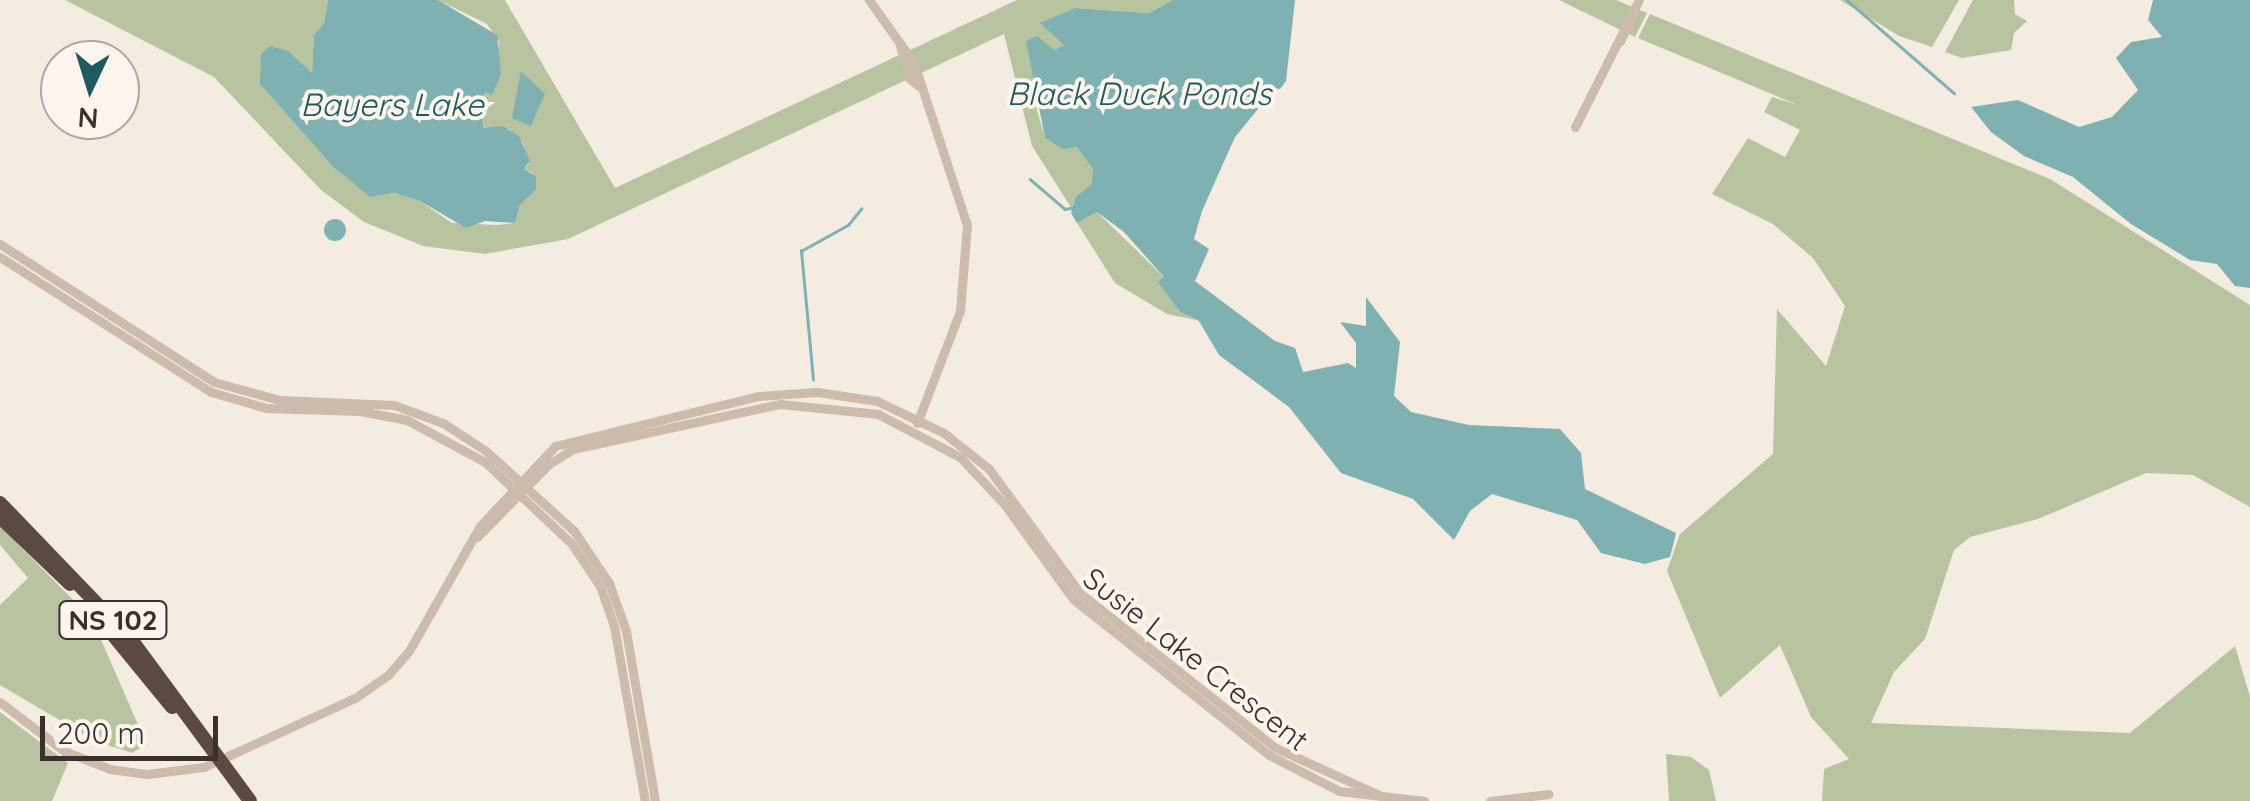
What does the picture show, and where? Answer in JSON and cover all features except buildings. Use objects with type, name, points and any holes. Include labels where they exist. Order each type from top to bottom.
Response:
[{"type":"highway","name":"NS 102","points":[[0,503],[130,638],[240,801]]},
{"type":"highway","name":"NS 102","points":[[0,517],[77,591],[209,750]]},
{"type":"highway","name":"NS 102","points":[[225,774],[250,801]]},
{"type":"street","points":[[869,0],[900,46],[909,78],[919,86],[954,174],[968,247],[954,338],[917,423]]},
{"type":"street","points":[[1574,127],[1640,0]]},
{"type":"street","points":[[0,244],[214,382],[280,400],[358,400],[417,412],[466,436],[582,541],[614,593],[647,780],[645,801]]},
{"type":"street","points":[[0,257],[211,392],[266,408],[360,411],[407,420],[473,454],[520,488],[571,543],[604,595],[655,801]]},
{"type":"street","name":"Susie Lake Crescent","points":[[520,488],[567,440],[759,396],[843,394],[917,423],[989,469],[1048,555],[1094,605],[1274,746],[1382,799],[1424,801]]},
{"type":"street","points":[[470,542],[520,488]]},
{"type":"street","points":[[0,702],[64,750],[110,769],[164,774],[204,768],[354,698],[388,675],[409,651],[470,542],[520,488]]},
{"type":"street","points":[[499,515],[520,506],[536,509]]},
{"type":"street","points":[[1490,801],[1549,794]]},
{"type":"green space","points":[[65,0],[328,0],[324,23],[314,35],[312,73],[275,48],[261,54],[261,85],[333,167],[370,197],[394,193],[420,201],[452,223],[497,225],[515,223],[520,205],[536,190],[533,173],[524,169],[529,164],[523,143],[509,129],[487,131],[479,119],[477,99],[501,72],[496,64],[499,42],[487,24],[438,0],[505,0],[615,188],[1017,0],[1173,0],[1149,13],[1075,8],[1049,22],[1064,45],[1054,50],[1040,43],[1033,58],[1033,96],[1045,138],[1077,146],[1093,169],[1093,184],[1074,212],[1032,146],[1004,34],[568,239],[485,254],[423,246],[364,222],[321,190],[214,77]]},
{"type":"green space","points":[[1559,0],[1616,0],[1647,13],[1635,37]]},
{"type":"green space","points":[[1840,0],[1959,0],[1932,47],[1899,36]]},
{"type":"green space","points":[[1973,0],[2014,0],[2015,14],[2027,21],[2014,33],[2011,50],[1962,58],[1945,52]]},
{"type":"green space","points":[[1650,14],[2050,179],[2250,305],[2250,507],[2193,475],[2146,473],[2038,519],[1970,537],[1954,550],[1925,639],[1894,672],[1871,723],[2130,733],[2235,646],[2250,697],[2250,801],[1822,801],[1824,769],[1849,759],[1811,717],[1780,645],[1720,698],[1667,571],[1680,534],[1773,454],[1777,309],[1826,366],[1845,306],[1813,258],[1773,224],[1712,194],[1748,138],[1785,157],[1800,130],[1764,112],[1772,97],[1798,105],[1638,38]]},
{"type":"green space","points":[[1097,212],[1165,278],[1180,312],[1196,320],[1167,314],[1115,283],[1077,223]]},
{"type":"green space","points":[[0,526],[92,619],[143,736],[140,748],[132,753],[95,741],[0,685],[0,605],[28,578],[0,545]]},
{"type":"green space","points":[[0,712],[68,763],[52,801],[0,801]]},
{"type":"green space","points":[[1666,754],[1691,757],[1709,770],[1716,801],[1669,801]]},
{"type":"water","name":"Bayers Lake","points":[[328,0],[438,0],[497,35],[501,74],[492,95],[486,92],[477,102],[484,128],[503,126],[519,136],[530,161],[524,169],[536,176],[536,190],[520,205],[515,223],[485,221],[466,228],[420,201],[394,193],[370,197],[333,167],[260,84],[261,54],[270,46],[288,51],[312,73],[314,35],[324,23]]},
{"type":"water","name":"Black Duck Ponds","points":[[1173,0],[1295,0],[1286,81],[1280,89],[1253,86],[1256,98],[1245,97],[1258,109],[1235,137],[1202,211],[1194,239],[1209,249],[1195,281],[1275,341],[1295,348],[1303,372],[1348,363],[1356,368],[1356,343],[1340,322],[1366,326],[1366,297],[1400,342],[1394,396],[1411,412],[1469,425],[1560,429],[1581,453],[1585,489],[1676,533],[1670,557],[1645,564],[1601,553],[1577,520],[1492,494],[1470,511],[1454,540],[1413,499],[1341,473],[1289,407],[1219,355],[1199,321],[1180,312],[1158,282],[1164,277],[1124,232],[1097,212],[1077,223],[1071,213],[1076,197],[1092,184],[1093,169],[1077,147],[1063,149],[1045,138],[1026,41],[1037,36],[1054,50],[1064,45],[1040,23],[1075,8],[1149,13]]},
{"type":"water","points":[[2153,0],[2250,0],[2250,288],[2235,286],[2217,264],[2190,260],[2131,224],[2073,177],[2024,156],[1991,132],[1971,107],[2018,100],[2079,127],[2112,117],[2138,90],[2116,58],[2131,42],[2162,37],[2148,20]]},
{"type":"water","points":[[521,71],[545,94],[531,126],[512,118]]},
{"type":"water","points":[[331,219],[339,219],[346,230],[339,241],[331,241],[324,234],[324,226]]},
{"type":"waterway","points":[[1847,0],[1954,93]]},
{"type":"waterway","points":[[1030,179],[1065,209],[1075,207]]},
{"type":"waterway","points":[[813,380],[801,251],[848,225],[861,209]]}]
